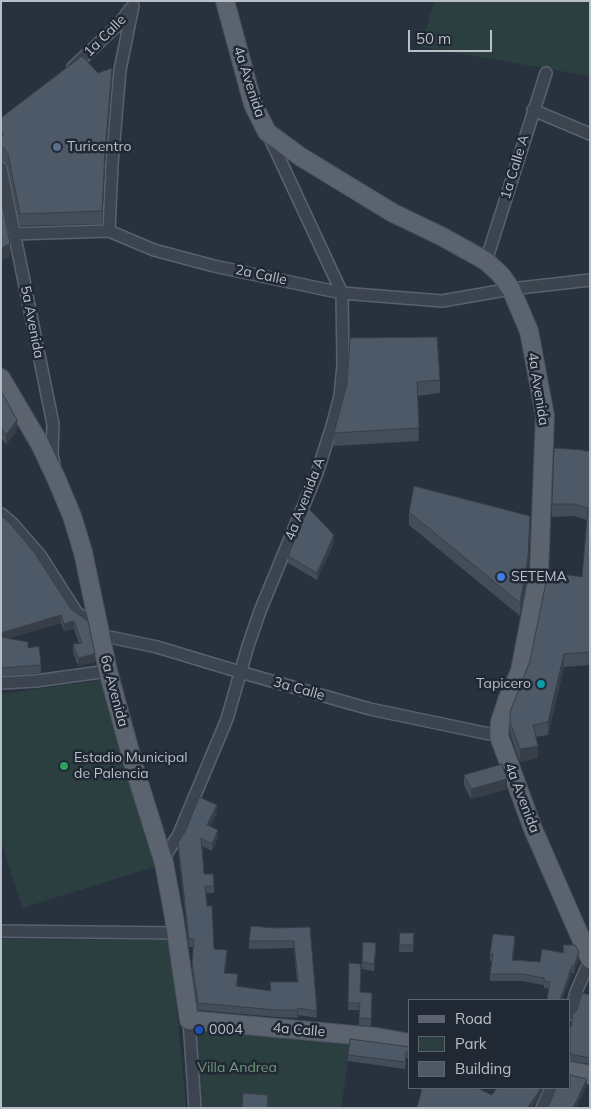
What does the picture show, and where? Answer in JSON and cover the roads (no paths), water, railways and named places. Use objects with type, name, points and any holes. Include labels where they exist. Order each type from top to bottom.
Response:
[{"type":"main road","name":"4a Avenida","points":[[225,1],[253,104],[267,132],[302,157],[393,214],[441,236],[486,261],[501,275],[511,289],[528,331],[545,416],[539,572],[520,671],[500,722],[499,736],[532,829],[590,959]]},
{"type":"main road","name":"6a Avenida","points":[[1,378],[40,444],[72,516],[83,552],[108,671],[135,770],[164,863],[189,1020]]},
{"type":"main road","name":"4a Calle","points":[[189,1020],[408,1043]]},
{"type":"main road","points":[[571,1071],[590,1075]]},
{"type":"street","name":"1a Calle","points":[[65,74],[120,23],[133,4]]},
{"type":"street","points":[[109,231],[112,164],[120,70],[133,4]]},
{"type":"street","name":"1a Calle A","points":[[486,261],[546,73]]},
{"type":"street","points":[[533,110],[590,134]]},
{"type":"street","name":"4a Avenida A","points":[[164,863],[168,851],[178,836],[227,719],[260,611],[317,473],[340,396],[343,365],[342,293],[267,132]]},
{"type":"street","name":"5a Avenida","points":[[1,168],[53,424],[52,454],[56,478]]},
{"type":"street","name":"2a Calle","points":[[14,234],[109,231],[154,250],[342,293],[442,300],[511,289],[590,280]]},
{"type":"street","name":"3a Calle","points":[[1,514],[40,554],[77,613],[99,631],[370,709],[499,736]]},
{"type":"street","points":[[1,683],[36,681],[108,671]]},
{"type":"street","points":[[1,931],[176,933]]},
{"type":"street","points":[[571,1010],[576,992],[590,959]]},
{"type":"street","name":"6a Avenida","points":[[189,1020],[195,1108]]},
{"type":"street","points":[[542,1108],[551,1089]]},
{"type":"place","name":"Turicentro","points":[[57,147]]},
{"type":"place","name":"SETEMA","points":[[501,577]]},
{"type":"place","name":"Tapicero","points":[[541,684]]},
{"type":"place","name":"Estadio Municipal de Palencia","points":[[64,766]]},
{"type":"place","name":"0004","points":[[199,1030]]},
{"type":"park label","name":"Villa Andrea","points":[[237,1068]]}]
